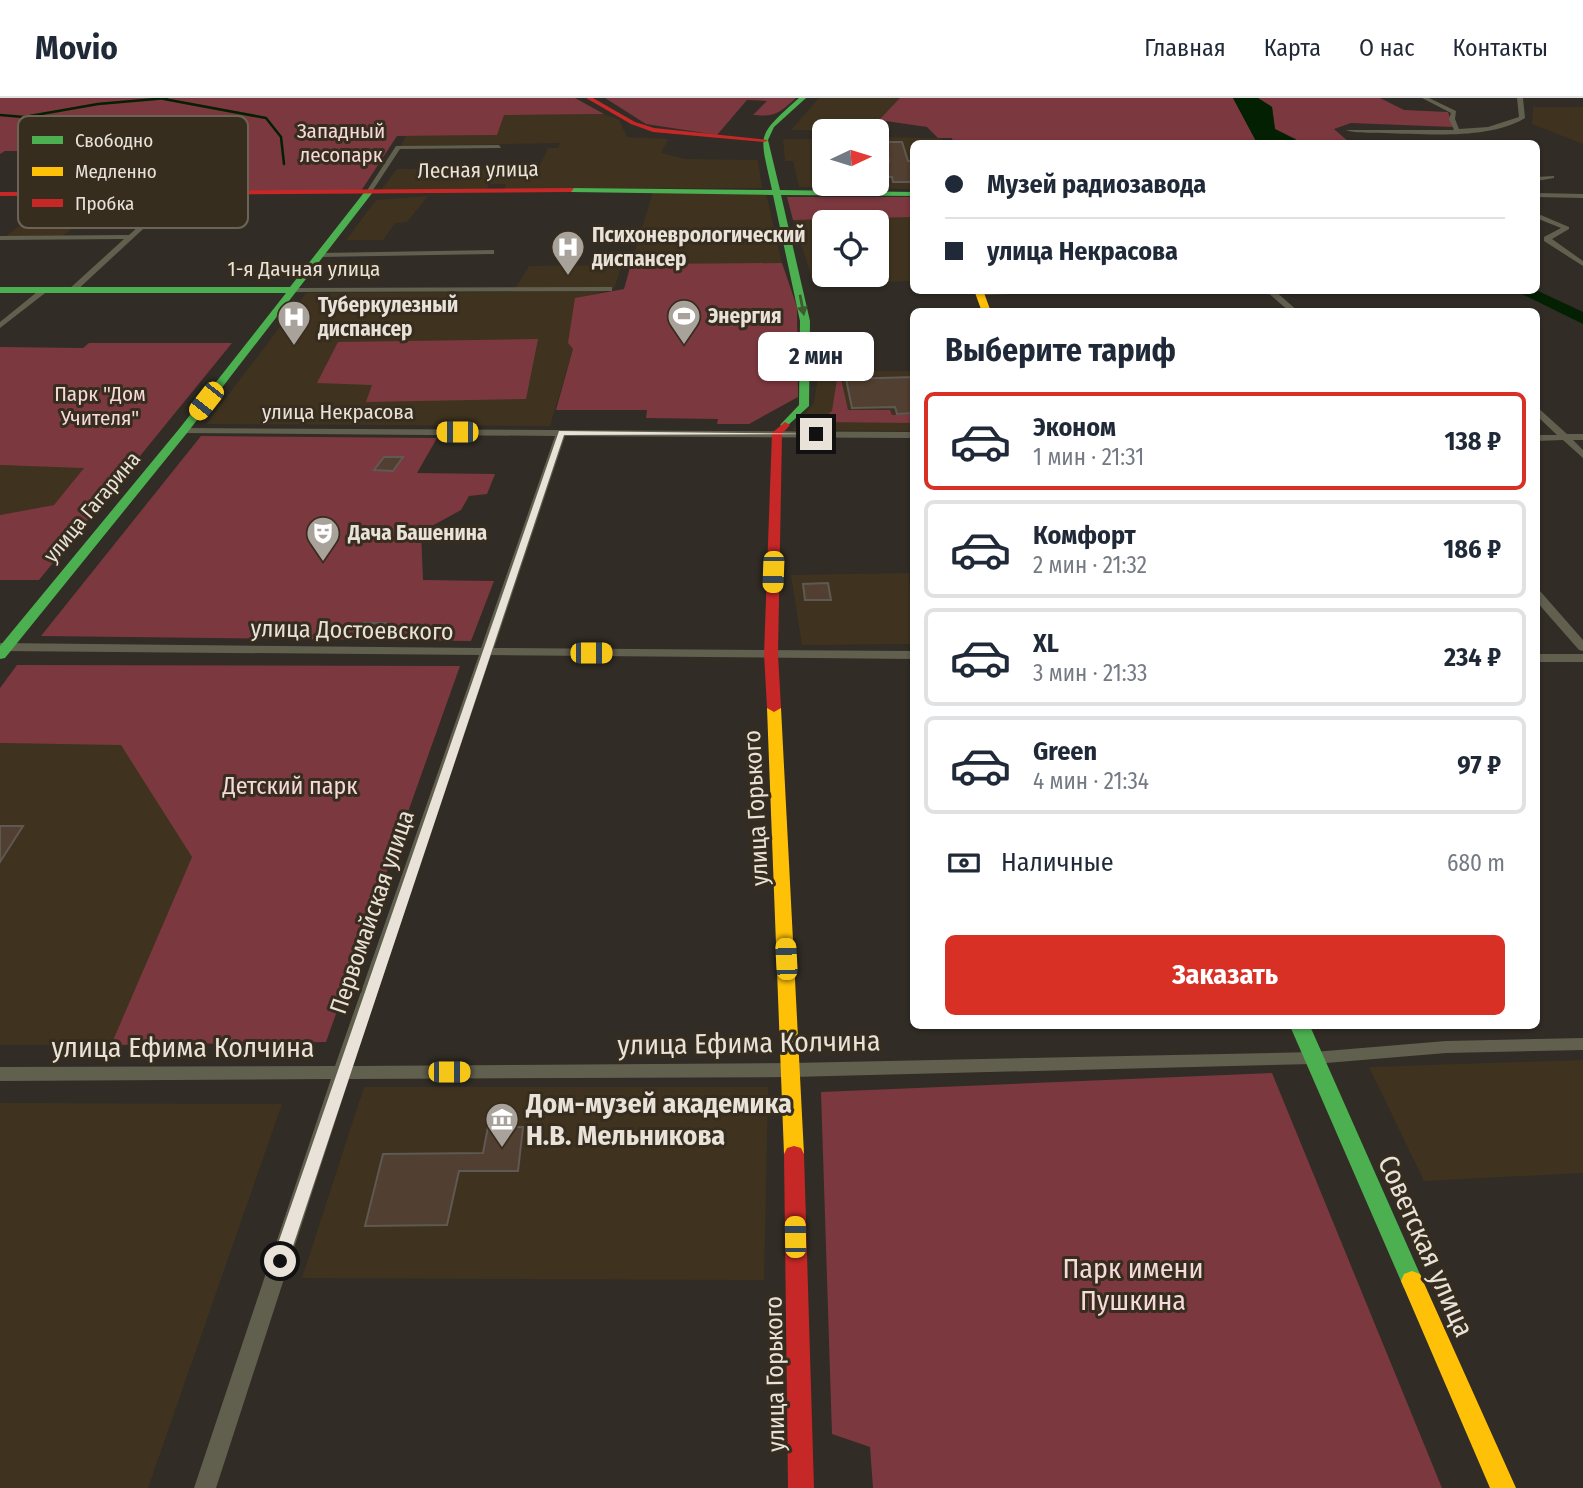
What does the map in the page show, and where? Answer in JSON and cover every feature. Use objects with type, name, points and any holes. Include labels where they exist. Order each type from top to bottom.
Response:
[{"type":"street","points":[[589,98],[633,123],[653,130],[765,140]]},
{"type":"street","points":[[777,433],[804,406],[805,321],[765,140],[771,127],[803,98]]},
{"type":"street","points":[[1425,98],[1454,112],[1452,119],[1457,131]]},
{"type":"street","points":[[1349,130],[1457,131],[1513,124],[1522,119],[1520,98]]},
{"type":"street","name":"улица Гагарина","points":[[2,650],[183,430],[321,255],[369,192],[398,147],[499,147]]},
{"type":"street","points":[[1540,178],[1552,177]]},
{"type":"street","name":"Лесная улица","points":[[248,193],[775,191],[910,194]]},
{"type":"street","name":"Лесная улица","points":[[0,194],[18,194]]},
{"type":"street","points":[[1540,195],[1583,196]]},
{"type":"street","points":[[1540,217],[1567,228],[1547,239],[1583,264]]},
{"type":"street","points":[[72,290],[141,228]]},
{"type":"street","points":[[0,238],[131,237]]},
{"type":"street","points":[[321,255],[491,252]]},
{"type":"street","name":"1-я Дачная улица","points":[[0,290],[608,289]]},
{"type":"street","points":[[0,326],[45,290]]},
{"type":"street","points":[[1274,294],[1290,308]]},
{"type":"street","points":[[1540,413],[1583,455]]},
{"type":"street","name":"улица Некрасова","points":[[183,430],[910,435]]},
{"type":"street","name":"Первомайская улица","points":[[205,1488],[342,1072],[488,653],[561,433]]},
{"type":"street","name":"улица Горького","points":[[777,433],[771,654],[792,1070],[801,1488]]},
{"type":"street","points":[[1540,438],[1583,437]]},
{"type":"street","points":[[1540,598],[1583,648]]},
{"type":"street","name":"улица Достоевского","points":[[2,650],[910,655]]},
{"type":"street","points":[[1540,658],[1583,658]]},
{"type":"street","name":"Советская улица","points":[[1301,1029],[1503,1488]]},
{"type":"street","name":"улица Ефима Колчина","points":[[0,1074],[792,1070],[1314,1058],[1446,1047],[1583,1044]]},
{"type":"shaded area","points":[[819,98],[900,98],[880,119],[812,119],[812,130],[791,130]]},
{"type":"shaded area","points":[[1233,98],[1258,98],[1272,107],[1275,129],[1296,140],[1255,140]]},
{"type":"shaded area","points":[[1533,107],[1583,107],[1583,144],[1532,124]]},
{"type":"shaded area","points":[[604,114],[619,120],[627,137],[668,139],[661,153],[686,159],[758,160],[762,188],[504,189],[506,184],[489,184],[487,189],[381,190],[397,169],[538,169],[548,148],[558,148],[560,143],[401,146],[406,136],[497,135],[503,115]]},
{"type":"shaded area","points":[[889,137],[944,140],[910,140],[910,189],[889,189]]},
{"type":"shaded area","points":[[783,139],[812,139],[812,187],[799,187],[793,161],[785,161]]},
{"type":"shaded area","points":[[653,192],[766,193],[782,263],[631,264]]},
{"type":"shaded area","points":[[428,196],[407,222],[395,223],[383,240],[346,240],[376,200]]},
{"type":"shaded area","points":[[910,217],[910,281],[889,282],[889,218]]},
{"type":"shaded area","points":[[793,220],[812,220],[812,278]]},
{"type":"shaded area","points":[[18,227],[73,228],[62,236],[6,236]]},
{"type":"shaded area","points":[[622,265],[614,289],[575,299],[573,349],[550,426],[206,424],[306,293],[513,292],[529,266]]},
{"type":"shaded area","points":[[819,371],[910,371],[910,431],[792,430],[814,403]]},
{"type":"shaded area","points":[[0,465],[85,467],[54,505],[0,515]]},
{"type":"shaded area","points":[[909,573],[910,644],[802,645],[791,575]]},
{"type":"shaded area","points":[[0,743],[121,744],[192,857],[111,1045],[0,1045]]},
{"type":"shaded area","points":[[1583,1060],[1583,1173],[1424,1181],[1369,1067]]},
{"type":"shaded area","points":[[364,1087],[768,1087],[764,1280],[302,1278]]},
{"type":"shaded area","points":[[0,1103],[282,1104],[148,1488],[0,1488]]},
{"type":"green space","name":"Западный лесопарк","points":[[0,98],[575,98],[604,114],[504,115],[497,135],[397,136],[361,191],[248,191],[248,116],[18,116],[18,151],[5,151],[0,154]]},
{"type":"green space","points":[[605,98],[796,98],[781,110],[767,115],[753,115],[767,101],[747,100],[717,135],[646,124]]},
{"type":"green space","points":[[900,98],[1233,98],[1255,140],[952,140],[938,138],[927,127],[880,119]]},
{"type":"green space","points":[[1258,98],[1380,98],[1404,110],[1448,112],[1453,127],[1351,123],[1334,129],[1347,140],[1296,140],[1275,129],[1272,107]]},
{"type":"green space","points":[[787,197],[910,197],[910,217],[889,218],[889,210],[812,210],[812,220],[793,220]]},
{"type":"green space","name":"Энергия","points":[[782,263],[797,307],[798,397],[749,424],[717,424],[718,419],[646,418],[647,410],[556,410],[573,349],[568,343],[575,298],[624,289],[631,264]]},
{"type":"green space","points":[[538,339],[526,399],[366,402],[372,385],[317,383],[338,342]]},
{"type":"green space","name":"Парк \"Дом Учителя\"","points":[[89,343],[232,343],[39,580],[0,580],[0,515],[54,505],[84,468],[0,465],[0,347],[83,348]]},
{"type":"green space","points":[[837,379],[841,379],[848,410],[890,410],[892,415],[910,414],[910,423],[819,422],[832,411]]},
{"type":"green space","points":[[201,436],[437,438],[417,473],[495,474],[487,494],[469,496],[461,510],[421,532],[423,580],[494,581],[471,641],[41,636]]},
{"type":"green space","name":"Детский парк","points":[[17,665],[460,666],[326,1042],[111,1045],[192,857],[121,745],[0,743],[0,688]]},
{"type":"green space","name":"Парк имени Пушкина","points":[[1272,1073],[1442,1488],[873,1488],[870,1447],[832,1434],[821,1092]]},
{"type":"building","points":[[889,142],[902,142],[910,161],[910,182],[893,182],[892,177],[889,177]]},
{"type":"building","points":[[910,377],[910,413],[897,414],[895,407],[852,408],[846,379]]},
{"type":"building","points":[[384,457],[403,457],[393,471],[374,470]]},
{"type":"building","points":[[828,583],[831,600],[805,600],[803,584]]},
{"type":"building","points":[[363,623],[386,623],[379,637],[357,638]]},
{"type":"building","points":[[0,826],[23,826],[0,862]]},
{"type":"building","points":[[488,1127],[523,1127],[518,1171],[459,1171],[447,1225],[365,1226],[383,1154],[483,1153]]},
{"type":"waterway","points":[[30,116],[98,104],[167,98]]},
{"type":"waterway","points":[[164,99],[266,118],[281,137],[284,164]]},
{"type":"waterway","points":[[0,115],[18,116]]},
{"type":"waterway","points":[[1530,294],[1583,319]]},
{"type":"traffic: fast","points":[[765,140],[771,126],[803,98]]},
{"type":"traffic: fast","points":[[765,140],[805,321],[804,406],[785,425]]},
{"type":"traffic: fast","points":[[571,190],[910,194]]},
{"type":"traffic: fast","points":[[0,655],[183,431],[369,192]]},
{"type":"traffic: fast","points":[[0,290],[293,290]]},
{"type":"traffic: fast","points":[[1301,1029],[1412,1281]]},
{"type":"traffic: slow","points":[[980,294],[985,308]]},
{"type":"traffic: slow","points":[[774,708],[794,1154]]},
{"type":"traffic: slow","points":[[1412,1281],[1503,1488]]},
{"type":"traffic: jam","points":[[589,98],[633,123],[653,130],[765,140]]},
{"type":"traffic: jam","points":[[248,192],[571,190]]},
{"type":"traffic: jam","points":[[0,194],[18,194]]},
{"type":"traffic: jam","points":[[774,708],[771,654],[777,433],[785,425]]},
{"type":"traffic: jam","points":[[794,1154],[801,1488]]},
{"type":"place","name":"Психоневрологический диспансер","points":[[568,277]]},
{"type":"place","name":"Энергия","points":[[684,346]]},
{"type":"place","name":"Туберкулезный диспансер","points":[[294,347]]},
{"type":"place","name":"Дача Башенина","points":[[323,563]]},
{"type":"place","name":"Дом-музей академика Н.В. Мельникова","points":[[502,1149]]},
{"type":"route","points":[[280,1261],[561,433],[816,434]]}]
